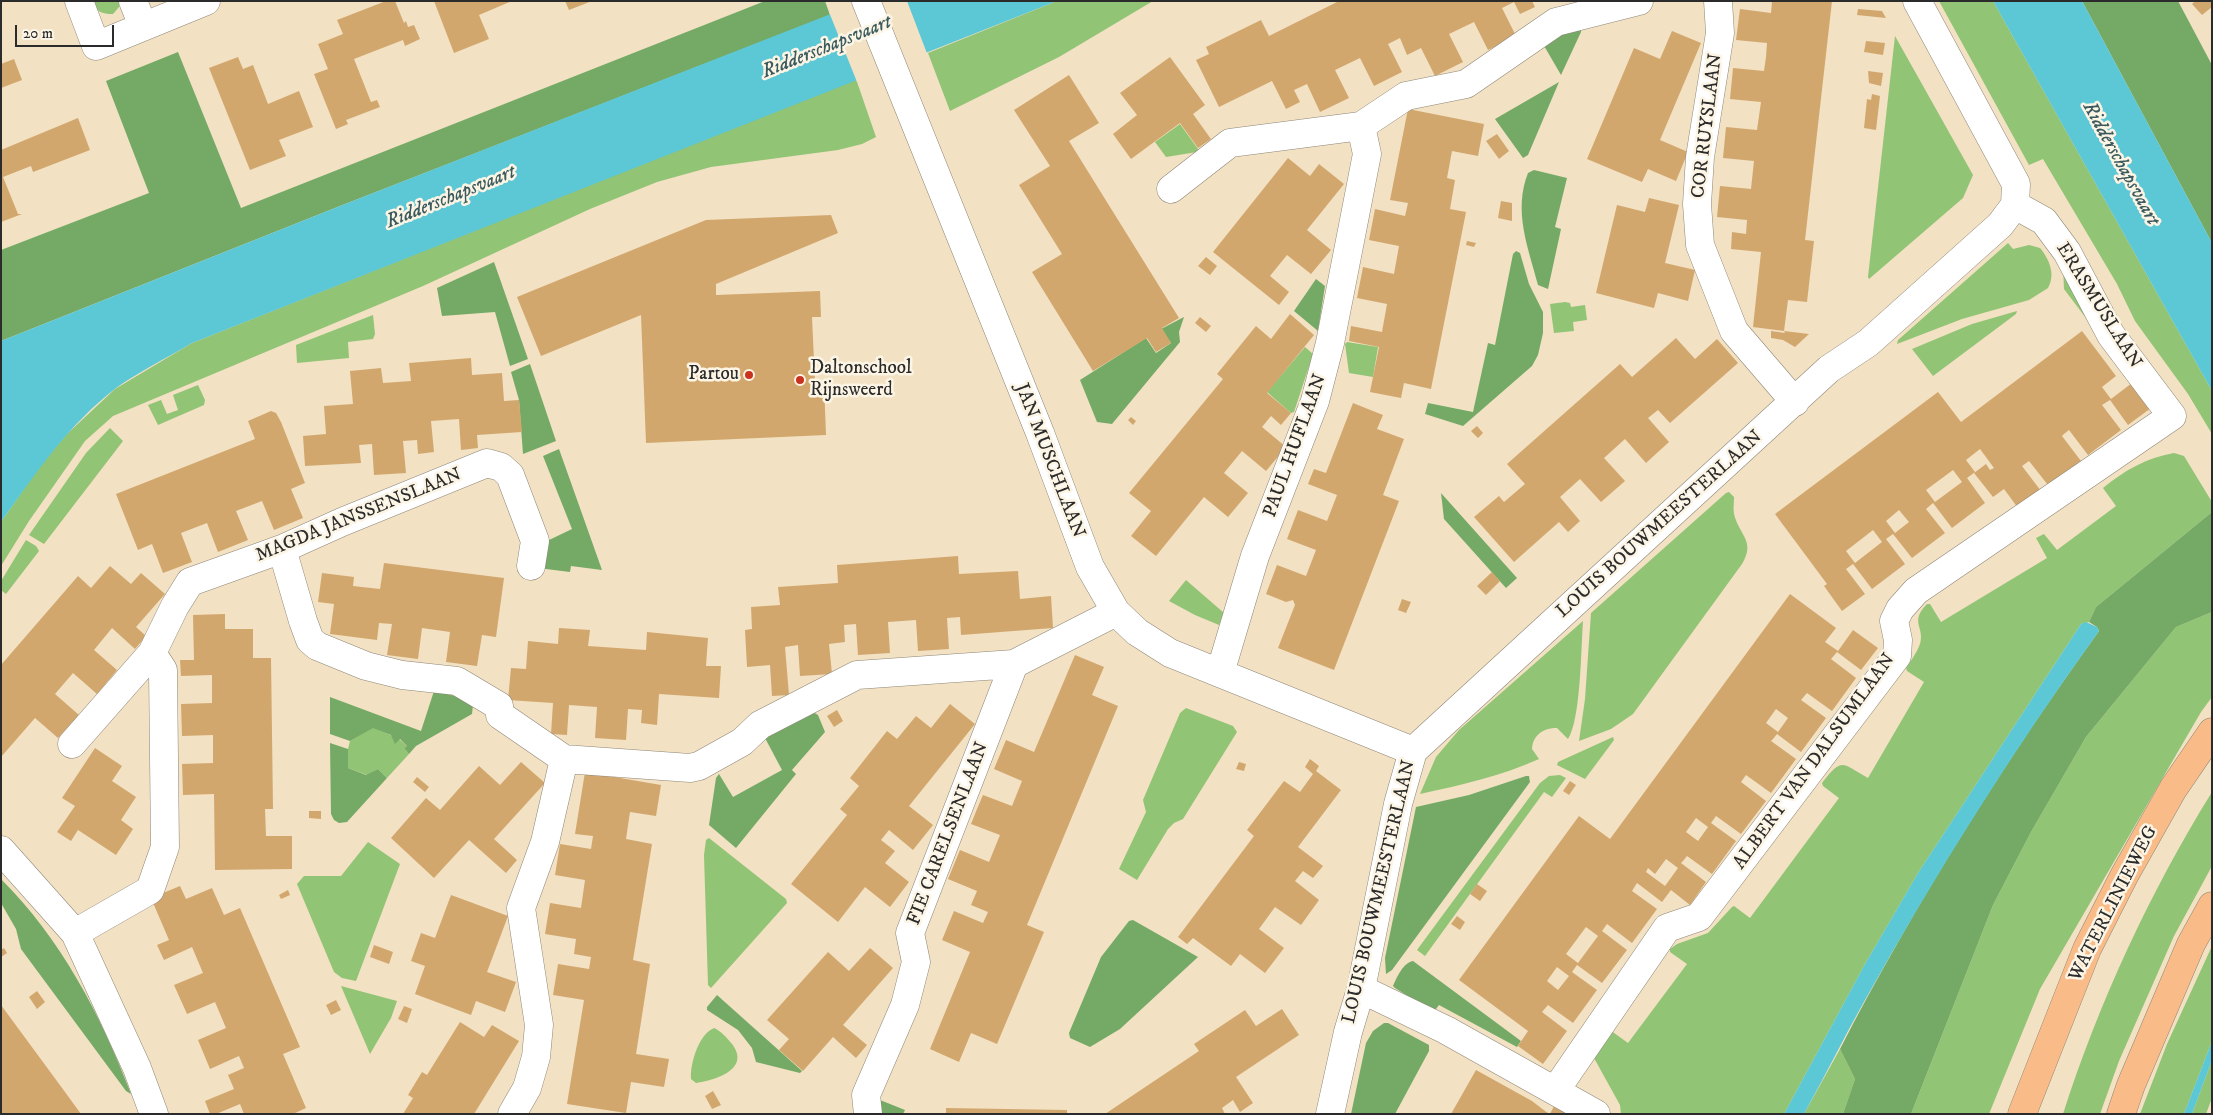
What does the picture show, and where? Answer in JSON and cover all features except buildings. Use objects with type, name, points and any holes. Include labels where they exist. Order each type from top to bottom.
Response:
[{"type":"main road","name":"WATERLINIEWEG","points":[[2022,1114],[2087,949],[2158,815],[2212,732]]},
{"type":"main road","points":[[2121,1114],[2131,1085],[2191,944],[2212,906]]},
{"type":"street","points":[[80,1],[96,46],[206,1]]},
{"type":"street","points":[[133,1],[144,26]]},
{"type":"street","name":"JAN MUSCHLAAN","points":[[866,1],[1040,434],[1090,567],[1116,612],[1137,632],[1170,653],[1413,751]]},
{"type":"street","points":[[1171,189],[1230,143],[1361,126],[1406,96],[1466,84],[1556,22],[1639,1]]},
{"type":"street","name":"COR RUYSLAAN","points":[[1718,1],[1720,33],[1700,158],[1697,204],[1700,244],[1734,331],[1795,402]]},
{"type":"street","points":[[1917,1],[2016,184],[2015,205]]},
{"type":"street","name":"PAUL HUFLAAN","points":[[1220,673],[1255,556],[1315,401],[1330,343],[1367,154],[1361,126]]},
{"type":"street","name":"LOUIS BOUWMEESTERLAAN","points":[[1330,1114],[1348,1032],[1361,988],[1398,804],[1413,751],[1829,369],[1868,343],[2000,225],[2015,205]]},
{"type":"street","name":"ERASMUSLAAN","points":[[2015,205],[2044,221],[2067,252],[2111,335],[2172,416]]},
{"type":"street","name":"ALBERT VAN DALSUMLAAN","points":[[1555,1091],[1667,928],[1699,917],[1897,656],[1898,640],[1894,621],[1905,603],[1916,591],[2172,416]]},
{"type":"street","name":"MAGDA JANSSENSLAAN","points":[[72,744],[152,652],[175,606],[190,582],[282,549],[342,522],[488,464],[501,466],[510,475],[535,542],[531,566]]},
{"type":"street","points":[[282,549],[303,621],[310,640],[317,646],[366,666],[402,675],[457,681],[499,706],[500,715],[564,759],[690,768],[699,766],[742,742],[760,725],[857,675],[1014,664],[1116,612]]},
{"type":"street","points":[[75,933],[150,890],[165,847],[163,670],[152,652]]},
{"type":"street","name":"FIE CARELSENLAAN","points":[[868,1114],[866,1095],[905,1005],[916,962],[910,933],[1014,664]]},
{"type":"street","points":[[512,1114],[527,1088],[536,1056],[539,1025],[521,908],[545,842],[564,759]]},
{"type":"street","points":[[1,850],[75,933],[137,1068],[154,1114]]},
{"type":"street","points":[[1361,988],[1446,1030],[1596,1114]]},
{"type":"green space","points":[[93,1],[119,1],[119,7],[113,14],[106,14],[98,10]]},
{"type":"green space","points":[[765,1],[825,1],[830,15],[340,206],[1,341],[1,250],[149,193],[106,81],[178,52],[241,208]]},
{"type":"green space","points":[[1057,1],[1153,1],[1059,57],[950,111],[928,53]]},
{"type":"green space","points":[[1939,1],[1993,1],[2212,391],[2212,434],[2188,394],[2135,321],[2117,284],[2043,159],[2029,165]]},
{"type":"green space","points":[[2082,1],[2178,1],[2212,65],[2212,243]]},
{"type":"green space","points":[[1574,25],[1581,27],[1581,32],[1561,75],[1543,44]]},
{"type":"green space","points":[[1895,36],[1973,175],[1963,198],[1869,279],[1868,277]]},
{"type":"green space","points":[[856,79],[876,137],[862,144],[838,150],[711,167],[657,182],[590,209],[423,286],[113,416],[85,441],[29,521],[1,566],[1,522],[40,466],[67,434],[115,389],[192,343]]},
{"type":"green space","points":[[1559,82],[1528,155],[1523,158],[1495,119]]},
{"type":"green space","points":[[1180,124],[1198,149],[1197,152],[1166,157],[1155,142]]},
{"type":"green space","points":[[1534,170],[1567,178],[1555,227],[1561,229],[1548,289],[1538,285],[1526,243],[1522,215],[1524,187],[1528,173]]},
{"type":"green space","points":[[2008,243],[2013,249],[2029,245],[2040,248],[2046,257],[2051,272],[2048,288],[2029,300],[1962,319],[1897,344],[1898,340]]},
{"type":"green space","points":[[1516,251],[1520,253],[1529,284],[1543,312],[1543,333],[1538,355],[1532,366],[1463,426],[1425,414],[1428,403],[1473,412],[1488,343],[1495,345],[1513,254]]},
{"type":"green space","points":[[494,262],[528,359],[510,366],[495,312],[442,316],[437,288]]},
{"type":"green space","points":[[2063,265],[2101,338],[2064,289]]},
{"type":"green space","points":[[1316,279],[1325,286],[1318,331],[1294,311]]},
{"type":"green space","points":[[1570,303],[1571,307],[1585,305],[1587,320],[1573,322],[1574,331],[1554,333],[1550,304]]},
{"type":"green space","points":[[2017,311],[2016,314],[1933,376],[1912,349],[1972,324]]},
{"type":"green space","points":[[373,315],[375,334],[373,339],[348,342],[349,358],[297,363],[296,345]]},
{"type":"green space","points":[[1184,317],[1179,332],[1180,342],[1112,424],[1097,422],[1080,380],[1146,338],[1156,353],[1171,343],[1161,329]]},
{"type":"green space","points":[[1347,342],[1378,347],[1373,377],[1349,373],[1345,344]]},
{"type":"green space","points":[[1305,347],[1313,354],[1294,412],[1291,413],[1267,392]]},
{"type":"green space","points":[[530,364],[556,441],[523,454],[519,400],[511,372]]},
{"type":"green space","points":[[198,385],[205,400],[204,405],[158,425],[148,405],[161,400],[167,414],[178,410],[173,395]]},
{"type":"green space","points":[[110,428],[123,441],[44,544],[29,535],[86,453]]},
{"type":"green space","points":[[559,449],[602,570],[571,566],[570,572],[538,568],[547,541],[572,529],[543,456]]},
{"type":"green space","points":[[2174,453],[2184,456],[2212,502],[2212,512],[2096,607],[2089,622],[2081,624],[1918,873],[1865,964],[1784,1114],[1621,1114],[1620,1105],[1594,1058],[1610,1030],[1628,1043],[1687,964],[1670,952],[1670,949],[1677,944],[1708,933],[1734,906],[1750,918],[1839,798],[1823,786],[1822,783],[1834,769],[1843,765],[1848,766],[1868,778],[1924,682],[1907,671],[1906,668],[1920,644],[1921,633],[1918,620],[1919,615],[1927,604],[1930,604],[1941,622],[2047,558],[2036,538],[2044,534],[2057,550],[2116,506],[2103,488],[2136,466],[2154,458]]},
{"type":"green space","points":[[1729,492],[1734,497],[1734,514],[1747,544],[1746,556],[1742,564],[1633,714],[1611,729],[1579,741],[1585,699],[1591,613]]},
{"type":"green space","points":[[1441,493],[1517,578],[1506,588],[1444,519]]},
{"type":"green space","points":[[2212,512],[2212,612],[2176,627],[2086,737],[2031,832],[1993,905],[1911,1114],[1843,1114],[1855,1079],[1840,1049],[1899,941],[1962,836],[2063,681],[2099,631],[2097,627],[2089,622],[2096,607]]},
{"type":"green space","points":[[26,540],[36,546],[39,551],[6,594],[1,590],[1,581]]},
{"type":"green space","points":[[1186,580],[1224,613],[1219,625],[1169,601]]},
{"type":"green space","points":[[2212,612],[2212,697],[2201,712],[2040,989],[1989,1114],[1911,1114],[1993,905],[2031,832],[2086,737],[2176,627]]},
{"type":"green space","points":[[1583,621],[1576,716],[1568,739],[1557,728],[1547,729],[1534,740],[1532,749],[1539,759],[1495,775],[1420,794],[1436,757],[1459,730]]},
{"type":"green space","points":[[434,691],[468,699],[473,705],[472,714],[416,746],[409,754],[404,748],[407,746],[400,739],[395,744],[391,735],[373,728],[350,741],[330,734],[330,697],[421,731]]},
{"type":"green space","points":[[1186,708],[1233,726],[1237,732],[1183,819],[1174,823],[1168,829],[1137,880],[1119,869],[1146,812],[1143,800],[1180,713]]},
{"type":"green space","points":[[813,712],[818,715],[825,732],[792,770],[796,774],[736,848],[709,825],[716,778],[719,774],[733,797],[782,770],[765,738]]},
{"type":"green space","points":[[373,727],[399,739],[407,746],[404,748],[409,754],[387,778],[378,769],[367,775],[348,768],[350,741]]},
{"type":"green space","points":[[1613,737],[1614,740],[1585,779],[1557,765],[1558,762]]},
{"type":"green space","points":[[330,743],[348,749],[348,768],[366,775],[378,769],[387,778],[347,822],[339,823],[334,820],[331,814]]},
{"type":"green space","points":[[1560,775],[1566,778],[1552,797],[1544,792],[1425,956],[1417,950],[1540,783],[1549,776]]},
{"type":"green space","points":[[1529,776],[1530,782],[1392,970],[1386,974],[1385,958],[1416,807],[1469,795]]},
{"type":"green space","points":[[2212,792],[2212,866],[2174,936],[2119,1061],[2100,1114],[2063,1114],[2093,1030],[2128,949],[2147,908]]},
{"type":"green space","points":[[709,838],[786,899],[787,903],[711,988],[708,985],[704,855],[706,840]]},
{"type":"green space","points":[[368,842],[400,864],[356,981],[342,978],[334,972],[297,884],[304,876],[341,876]]},
{"type":"green space","points":[[1,879],[23,902],[42,927],[77,979],[93,1007],[131,1094],[126,1091],[21,949],[16,929],[1,903]]},
{"type":"green space","points":[[1133,920],[1198,957],[1120,1029],[1090,1047],[1070,1038],[1069,1033],[1101,957],[1129,921]]},
{"type":"green space","points":[[2212,946],[2212,1041],[2184,1114],[2140,1114],[2167,1044]]},
{"type":"green space","points":[[1413,961],[1521,1041],[1517,1047],[1439,1005],[1436,1009],[1430,1010],[1395,988],[1393,986],[1401,971],[1406,964]]},
{"type":"green space","points":[[341,986],[397,1001],[391,1018],[370,1054]]},
{"type":"green space","points":[[717,995],[802,1071],[800,1073],[756,1062],[752,1048],[738,1030],[707,1010],[707,1007]]},
{"type":"green space","points":[[1384,1023],[1388,1023],[1429,1045],[1429,1051],[1395,1114],[1351,1114],[1366,1043],[1373,1031]]},
{"type":"green space","points":[[714,1028],[732,1044],[737,1053],[737,1060],[729,1072],[713,1079],[696,1083],[691,1079],[691,1072],[696,1050],[704,1036]]},
{"type":"green space","points":[[1840,1049],[1855,1079],[1843,1114],[1804,1114]]},
{"type":"green space","points":[[2212,1060],[2212,1098],[2206,1114],[2192,1114]]},
{"type":"green space","points":[[880,1100],[905,1110],[903,1114],[878,1114]]},
{"type":"water","name":"Ridderschapsvaart","points":[[864,1],[1057,1],[192,343],[125,382],[99,402],[54,450],[1,522],[1,341]]},
{"type":"water","name":"Ridderschapsvaart","points":[[1993,1],[2082,1],[2212,243],[2212,391]]},
{"type":"water","points":[[2086,622],[2097,627],[2099,631],[2006,766],[1948,859],[1865,1000],[1804,1114],[1784,1114],[1865,964],[1918,873],[2081,624]]},
{"type":"water","points":[[2212,1041],[2212,1060],[2192,1114],[2184,1114]]},
{"type":"pier","points":[[857,1],[907,1],[928,56],[857,82],[829,12]]},
{"type":"place","name":"Partou","points":[[749,375]]},
{"type":"place","name":"Daltonschool Rijnsweerd","points":[[800,380]]}]
